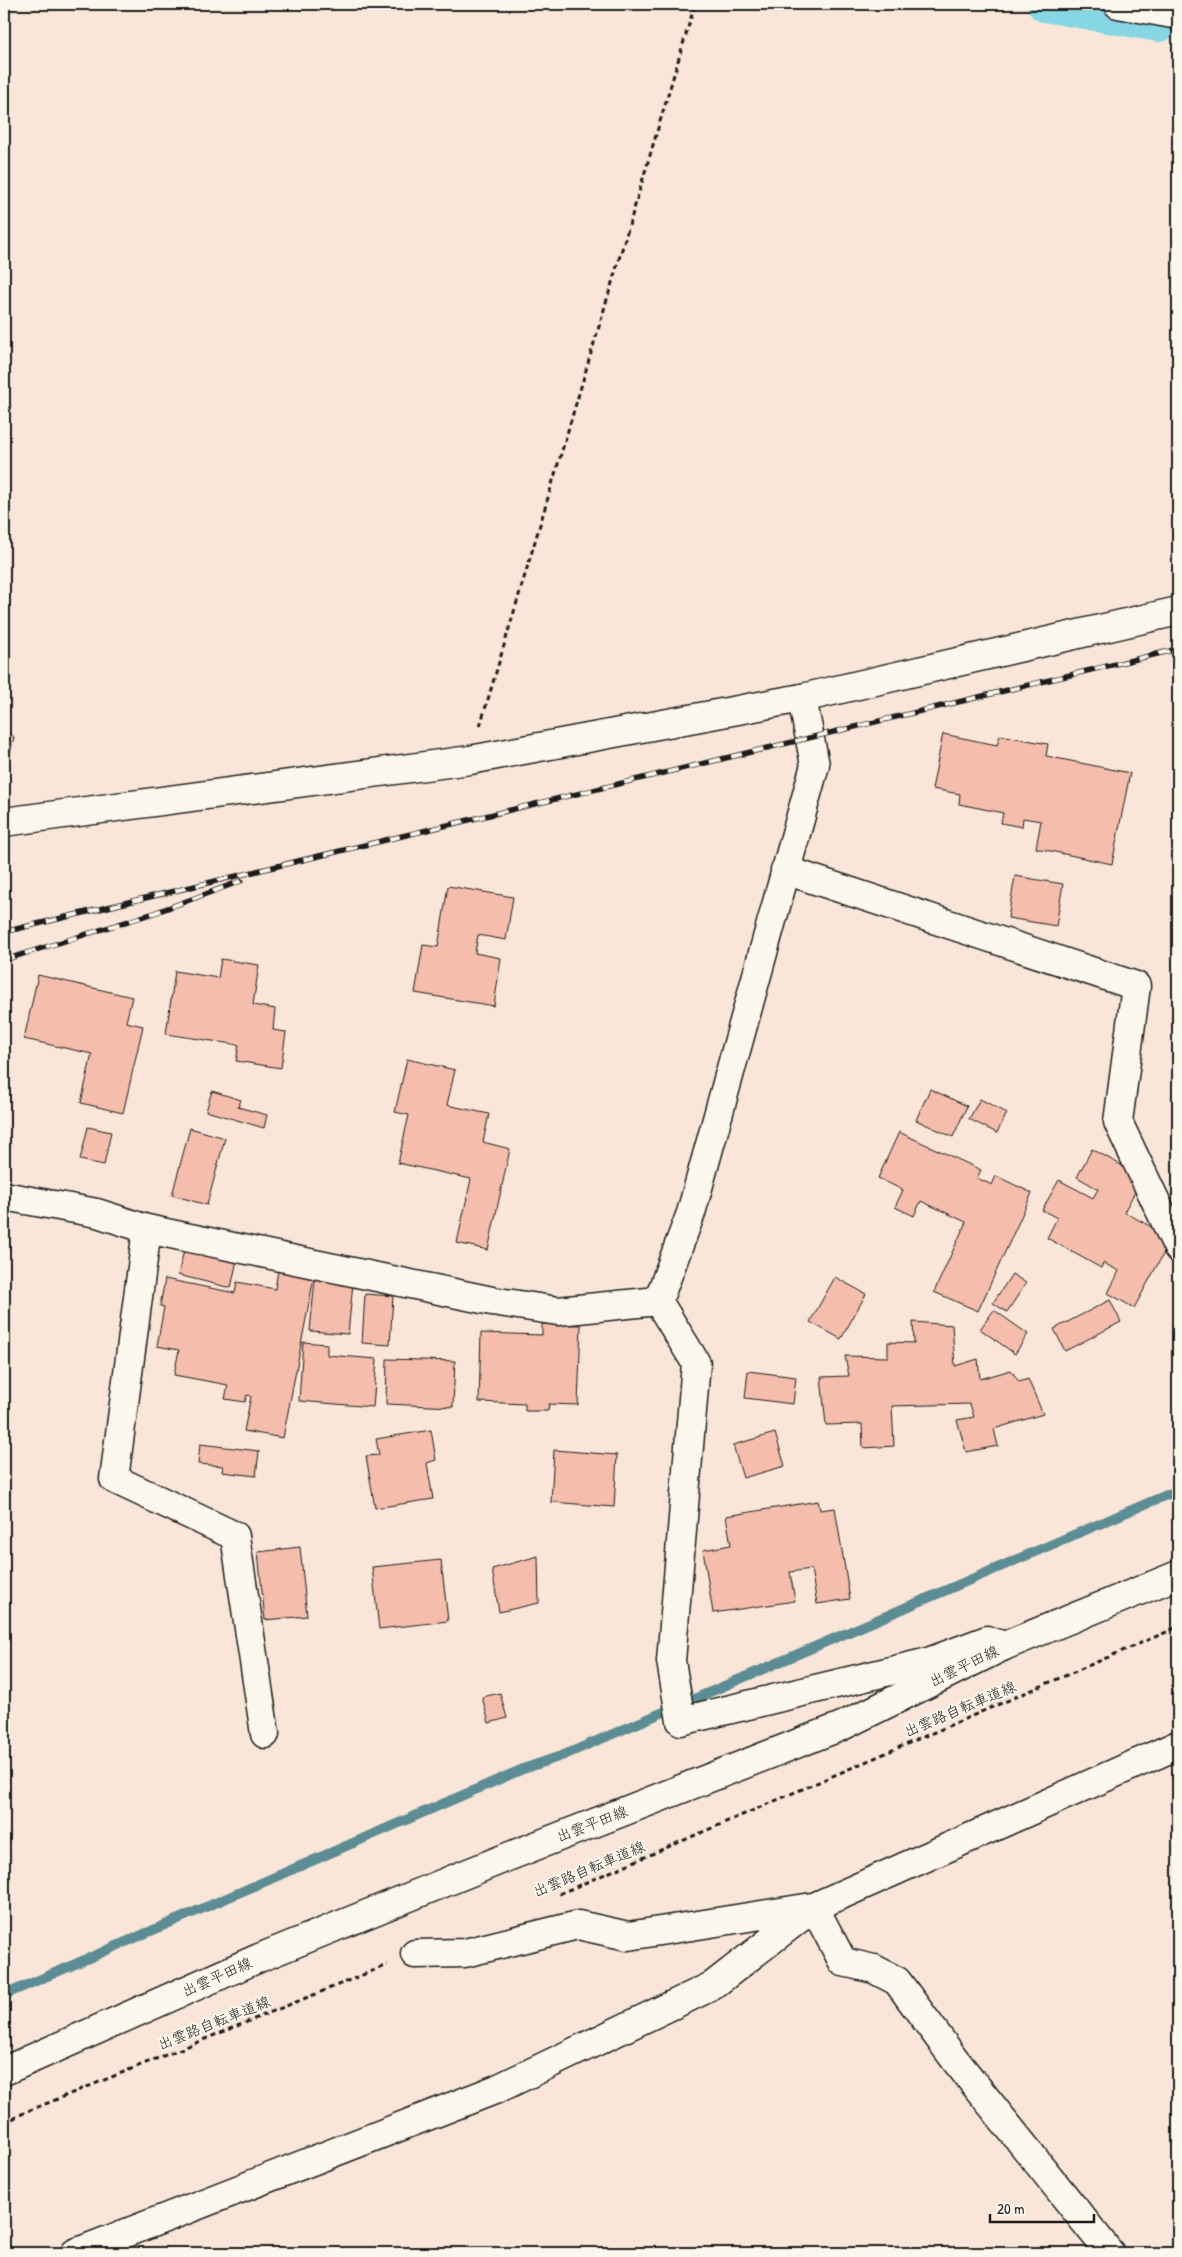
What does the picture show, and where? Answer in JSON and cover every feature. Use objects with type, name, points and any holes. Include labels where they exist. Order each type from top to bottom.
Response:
[{"type":"street","points":[[1118,4],[1178,15]]},
{"type":"street","points":[[4,822],[470,760],[802,698],[1178,611]]},
{"type":"street","points":[[658,1301],[691,1213],[814,765],[802,698]]},
{"type":"street","points":[[785,870],[1136,986],[1118,1122],[1178,1248]]},
{"type":"street","points":[[4,1196],[97,1213],[147,1229],[492,1301],[558,1311],[658,1301]]},
{"type":"street","points":[[147,1229],[114,1479],[235,1536],[264,1734]]},
{"type":"street","points":[[658,1301],[696,1363],[671,1661],[681,1721],[928,1662],[987,1640],[1004,1646]]},
{"type":"street","name":"出雲平田線","points":[[4,2071],[259,1958],[510,1856],[842,1726],[1004,1646],[1178,1575]]},
{"type":"street","points":[[75,2253],[496,2089],[712,1986],[814,1907],[1178,1746]]},
{"type":"street","points":[[414,1954],[465,1953],[578,1925],[628,1936],[814,1907]]},
{"type":"street","points":[[814,1907],[843,1962],[874,1969],[897,1981],[956,2061],[1110,2253]]},
{"type":"path","points":[[470,760],[695,4]]},
{"type":"path","name":"出雲路自転車道線","points":[[554,1896],[1178,1627]]},
{"type":"path","name":"出雲路自転車道線","points":[[4,2123],[414,1954]]},
{"type":"building","points":[[4,691],[6,691],[6,731],[14,737],[4,778]]},
{"type":"building","points":[[943,734],[997,745],[1000,735],[1048,744],[1046,756],[1130,773],[1112,864],[1036,848],[1041,821],[1023,818],[1022,827],[1001,823],[1003,813],[959,804],[960,794],[932,789]]},
{"type":"building","points":[[1015,876],[1063,884],[1056,926],[1008,918]]},
{"type":"building","points":[[448,886],[513,897],[506,940],[478,935],[475,953],[501,958],[494,1006],[415,993],[423,945],[438,947]]},
{"type":"building","points":[[221,959],[259,965],[253,1005],[275,1009],[273,1030],[286,1032],[281,1068],[236,1061],[239,1045],[166,1034],[175,971],[218,978]]},
{"type":"building","points":[[38,975],[132,997],[126,1022],[143,1026],[123,1113],[81,1103],[92,1054],[24,1039]]},
{"type":"building","points":[[407,1059],[455,1070],[447,1105],[489,1114],[483,1142],[510,1149],[488,1250],[457,1243],[471,1179],[398,1163],[409,1115],[395,1112]]},
{"type":"building","points":[[930,1089],[967,1106],[953,1137],[916,1120]]},
{"type":"building","points":[[212,1091],[241,1100],[238,1107],[267,1115],[264,1128],[206,1111]]},
{"type":"building","points":[[980,1099],[1007,1113],[997,1133],[969,1119]]},
{"type":"building","points":[[88,1127],[111,1132],[104,1165],[80,1160]]},
{"type":"building","points":[[190,1128],[225,1138],[207,1205],[172,1195]]},
{"type":"building","points":[[899,1132],[981,1170],[977,1178],[992,1185],[996,1176],[1032,1193],[978,1311],[934,1292],[966,1222],[921,1201],[914,1216],[895,1207],[903,1190],[878,1178]]},
{"type":"building","points":[[1092,1149],[1143,1177],[1124,1212],[1172,1238],[1134,1308],[1108,1293],[1119,1271],[1103,1263],[1101,1268],[1047,1238],[1057,1218],[1042,1210],[1059,1180],[1093,1198],[1098,1189],[1077,1177]]},
{"type":"building","points":[[186,1242],[238,1255],[231,1288],[178,1275]]},
{"type":"building","points":[[278,1270],[314,1277],[283,1438],[244,1431],[251,1396],[247,1395],[245,1402],[225,1399],[228,1385],[174,1375],[179,1350],[157,1346],[164,1307],[160,1306],[165,1279],[235,1293],[237,1282],[275,1289]]},
{"type":"building","points":[[1012,1274],[1026,1283],[1007,1312],[993,1303]]},
{"type":"building","points":[[835,1277],[866,1294],[841,1339],[810,1322]]},
{"type":"building","points":[[315,1279],[353,1283],[348,1334],[310,1331]]},
{"type":"building","points":[[365,1294],[393,1296],[390,1345],[362,1343]]},
{"type":"building","points":[[1110,1300],[1121,1322],[1065,1351],[1054,1329]]},
{"type":"building","points":[[994,1310],[1028,1334],[1015,1354],[980,1329]]},
{"type":"building","points":[[913,1322],[952,1325],[955,1366],[978,1359],[980,1379],[1011,1370],[1019,1382],[1028,1379],[1043,1414],[994,1429],[998,1446],[966,1452],[957,1420],[974,1417],[970,1404],[892,1406],[894,1446],[863,1448],[862,1424],[826,1425],[821,1377],[849,1376],[845,1356],[888,1357],[888,1342],[914,1343]]},
{"type":"building","points":[[542,1324],[581,1325],[578,1405],[549,1404],[548,1411],[525,1411],[525,1404],[479,1402],[481,1333],[542,1335]]},
{"type":"building","points":[[303,1342],[327,1344],[327,1355],[377,1359],[373,1407],[299,1401]]},
{"type":"building","points":[[387,1359],[455,1361],[453,1407],[386,1404]]},
{"type":"building","points":[[748,1371],[796,1377],[793,1404],[745,1398]]},
{"type":"building","points":[[431,1430],[436,1460],[427,1463],[433,1499],[375,1508],[366,1456],[379,1455],[376,1439]]},
{"type":"building","points":[[775,1433],[785,1466],[743,1478],[733,1445]]},
{"type":"building","points":[[200,1444],[259,1451],[256,1476],[222,1472],[223,1466],[198,1464]]},
{"type":"building","points":[[554,1450],[617,1455],[614,1507],[551,1502]]},
{"type":"building","points":[[818,1501],[820,1510],[835,1508],[850,1599],[817,1604],[811,1569],[790,1572],[795,1601],[713,1613],[703,1550],[731,1545],[726,1516]]},
{"type":"building","points":[[300,1547],[307,1616],[265,1620],[258,1552]]},
{"type":"building","points":[[538,1556],[539,1603],[499,1612],[492,1569]]},
{"type":"building","points":[[441,1560],[448,1621],[379,1629],[372,1567]]},
{"type":"building","points":[[500,1693],[507,1718],[489,1723],[482,1697]]},
{"type":"waterway","points":[[1045,4],[1159,24]]},
{"type":"waterway","points":[[4,1995],[523,1769],[564,1755],[1178,1490]]},
{"type":"railway","points":[[4,932],[1178,649]]},
{"type":"railway","points":[[4,960],[154,913],[241,881]]}]
